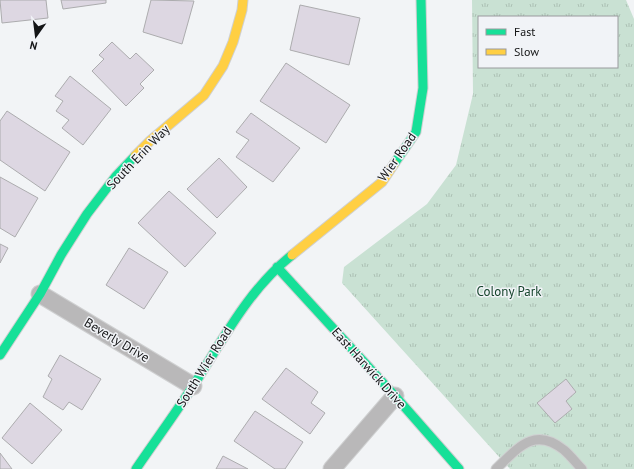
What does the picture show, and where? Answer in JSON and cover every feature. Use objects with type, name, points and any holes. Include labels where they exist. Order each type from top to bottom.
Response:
[{"type":"street","name":"South Erin Way","points":[[0,355],[40,294],[61,255],[87,214],[116,176],[150,142],[204,94],[223,66],[235,36],[243,0]]},
{"type":"street","name":"Wier Road","points":[[277,267],[382,182],[416,132],[423,88],[421,0]]},
{"type":"street","name":"South Wier Road","points":[[136,469],[193,386],[240,310],[277,267]]},
{"type":"street","name":"East Harwick Drive","points":[[277,267],[395,396],[459,469]]},
{"type":"street","name":"Beverly Drive","points":[[40,294],[193,386]]},
{"type":"street","points":[[332,469],[395,396]]},
{"type":"lane","points":[[496,469],[520,446],[535,439],[549,441],[564,450],[582,469]]},
{"type":"green space","name":"Colony Park","points":[[472,0],[626,0],[634,19],[634,469],[510,469],[342,283],[344,267],[427,204],[456,165],[473,94]]},
{"type":"building","points":[[0,0],[46,0],[48,18],[2,23]]},
{"type":"building","points":[[61,0],[106,0],[106,3],[63,9]]},
{"type":"building","points":[[151,0],[194,1],[182,44],[143,32]]},
{"type":"building","points":[[300,5],[360,18],[349,65],[290,50]]},
{"type":"building","points":[[112,42],[130,59],[136,53],[154,70],[140,84],[144,88],[126,106],[92,71],[104,59],[99,55]]},
{"type":"building","points":[[286,63],[350,105],[326,143],[260,101]]},
{"type":"building","points":[[70,76],[111,109],[83,145],[62,128],[69,120],[56,111],[63,101],[55,96]]},
{"type":"building","points":[[7,111],[70,152],[45,191],[0,160],[0,121]]},
{"type":"building","points":[[251,113],[300,148],[273,182],[236,157],[249,140],[236,132]]},
{"type":"building","points":[[219,158],[247,187],[217,218],[187,189]]},
{"type":"building","points":[[0,177],[38,198],[15,237],[0,228]]},
{"type":"building","points":[[169,191],[216,233],[185,267],[138,223]]},
{"type":"building","points":[[0,244],[8,248],[0,263]]},
{"type":"building","points":[[129,248],[168,272],[144,309],[106,285]]},
{"type":"building","points":[[60,355],[101,379],[82,410],[69,402],[63,410],[43,397],[52,379],[48,376]]},
{"type":"building","points":[[286,368],[318,392],[311,403],[325,413],[310,434],[262,399]]},
{"type":"building","points":[[566,379],[576,392],[566,401],[572,409],[555,423],[537,403]]},
{"type":"building","points":[[30,403],[62,430],[32,464],[2,438]]},
{"type":"building","points":[[255,411],[303,442],[285,469],[275,469],[234,441]]},
{"type":"building","points":[[0,453],[12,469],[0,469]]},
{"type":"building","points":[[223,456],[248,469],[216,469]]},
{"type":"traffic: fast","points":[[394,164],[416,132],[423,88],[421,0]]},
{"type":"traffic: fast","points":[[0,355],[40,294],[61,255],[87,214],[116,176],[135,156]]},
{"type":"traffic: fast","points":[[136,469],[186,396],[237,316],[262,284],[292,255]]},
{"type":"traffic: fast","points":[[277,267],[395,396],[459,469]]},
{"type":"traffic: slow","points":[[135,156],[150,141],[204,95],[223,66],[233,42],[242,10],[243,0]]},
{"type":"traffic: slow","points":[[292,255],[382,182],[394,164]]}]
